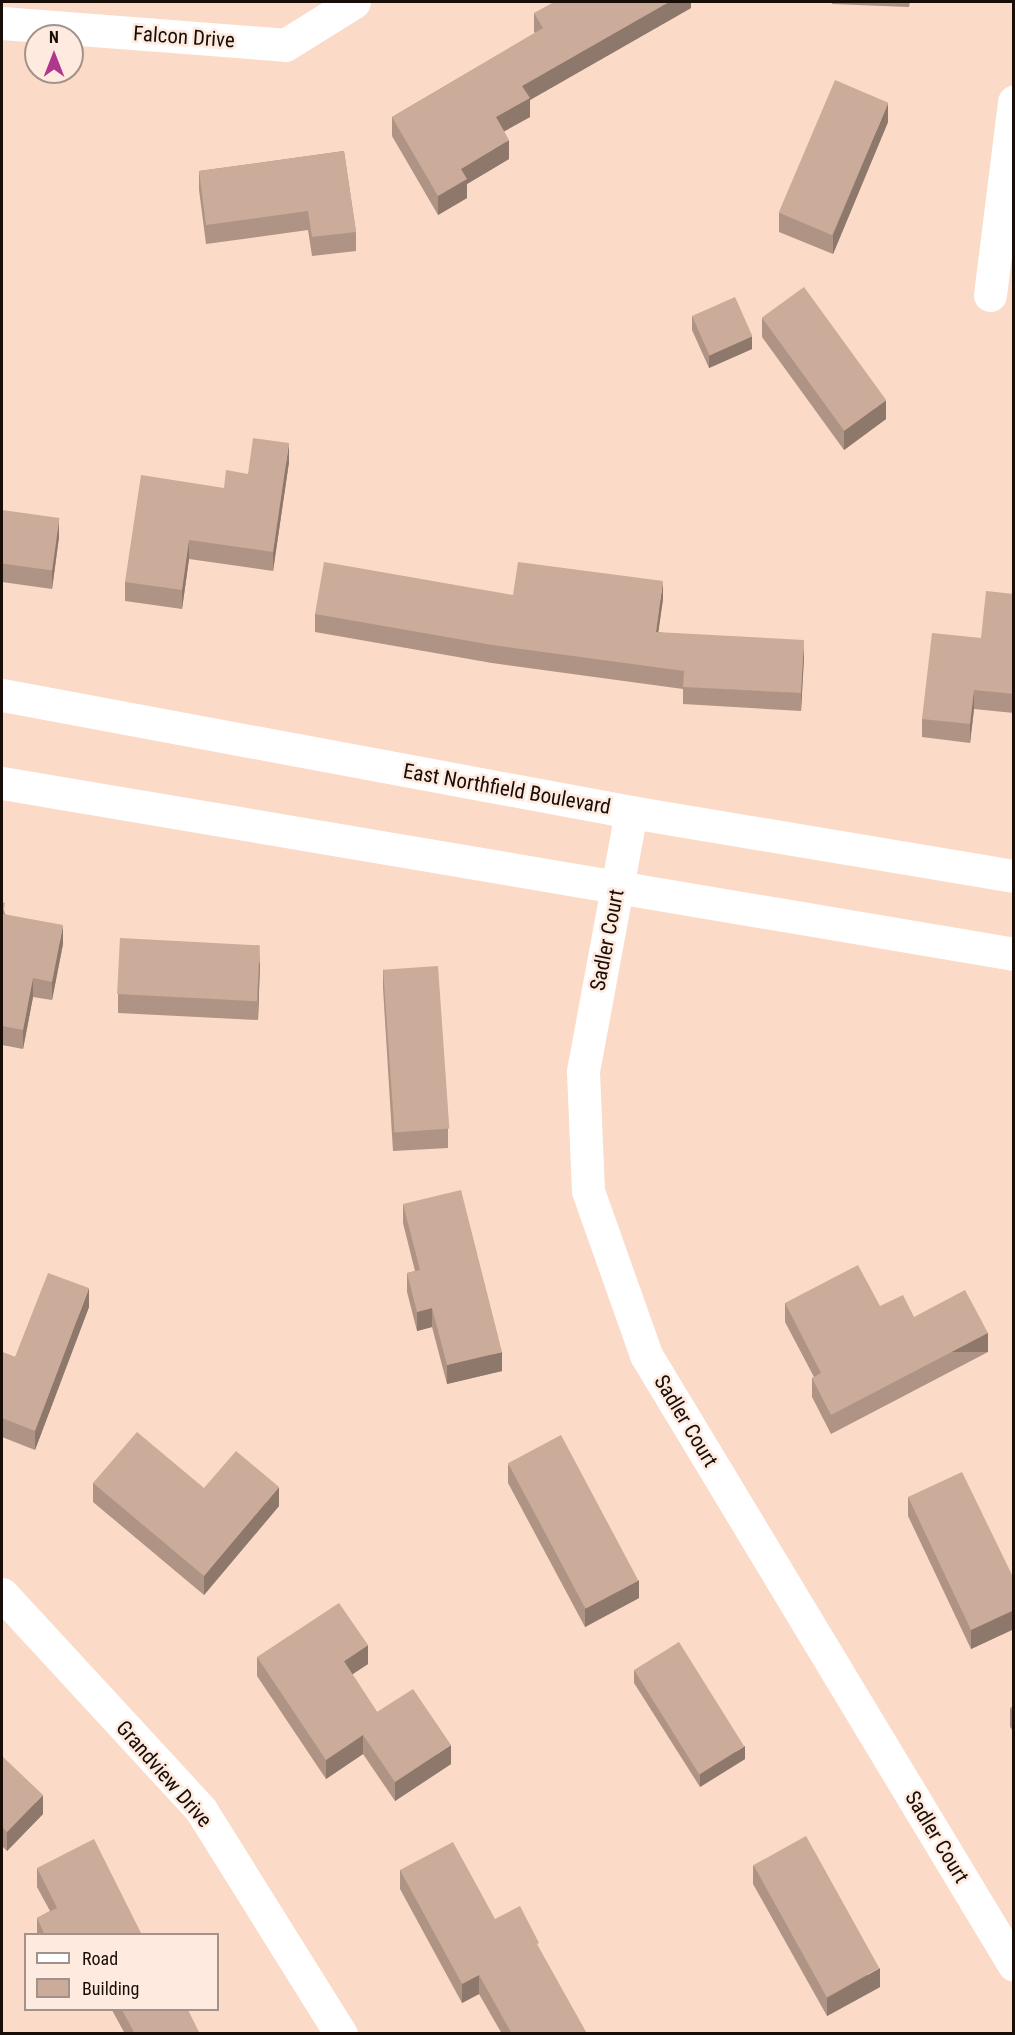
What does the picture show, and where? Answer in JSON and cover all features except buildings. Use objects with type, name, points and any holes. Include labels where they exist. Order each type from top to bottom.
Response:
[{"type":"street","name":"Falcon Drive","points":[[2,23],[285,45],[354,2]]},
{"type":"street","points":[[990,295],[1014,101]]},
{"type":"street","name":"East Northfield Boulevard","points":[[2,695],[631,812],[1014,876]]},
{"type":"street","points":[[2,783],[1014,954]]},
{"type":"street","name":"Sadler Court","points":[[631,812],[583,1072],[588,1191],[646,1355],[1014,1965]]},
{"type":"street","name":"Grandview Drive","points":[[2,1594],[201,1810],[341,2034]]}]
